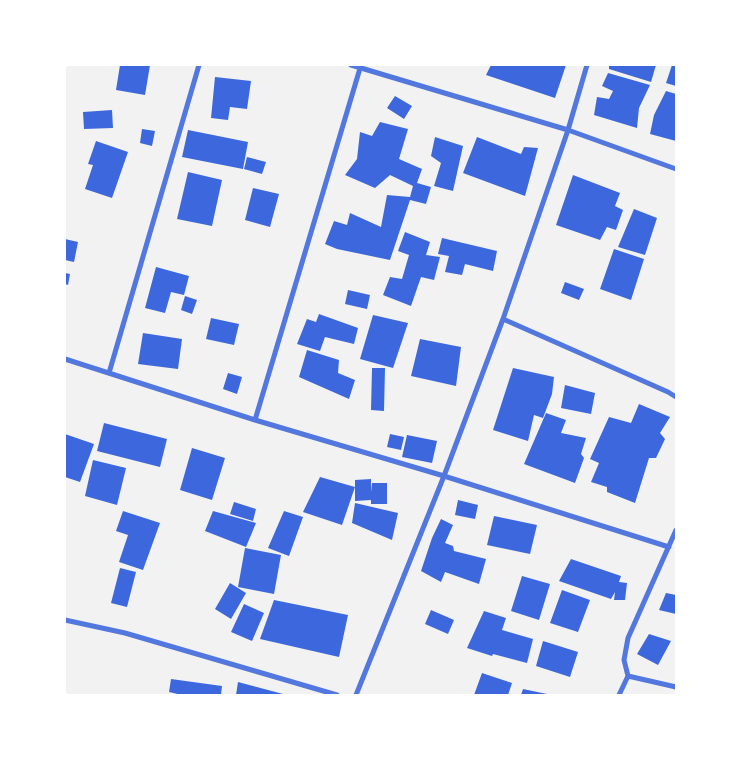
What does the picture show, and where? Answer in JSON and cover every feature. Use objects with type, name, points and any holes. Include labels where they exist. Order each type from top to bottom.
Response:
[{"type":"street","points":[[109,373],[199,65]]},
{"type":"street","points":[[351,65],[361,66],[568,130],[676,169]]},
{"type":"street","points":[[356,695],[444,476],[503,319],[568,130],[587,65]]},
{"type":"street","points":[[256,420],[361,66]]},
{"type":"street","points":[[503,319],[676,397]]},
{"type":"street","points":[[65,359],[669,547]]},
{"type":"street","points":[[619,695],[628,676],[624,660],[628,638],[676,530]]},
{"type":"street","points":[[65,620],[125,633],[337,695]]},
{"type":"street","points":[[628,676],[676,687]]},
{"type":"building","points":[[120,65],[150,65],[145,95],[116,90]]},
{"type":"building","points":[[491,65],[566,65],[555,98],[486,75]]},
{"type":"building","points":[[609,65],[656,65],[651,82],[609,69]]},
{"type":"building","points":[[672,65],[676,65],[676,86],[666,83]]},
{"type":"building","points":[[608,73],[650,85],[639,108],[637,128],[594,115],[597,97],[609,99],[613,91],[602,86]]},
{"type":"building","points":[[215,77],[251,81],[247,109],[230,107],[228,120],[211,118]]},
{"type":"building","points":[[666,91],[676,94],[676,141],[650,134],[654,115]]},
{"type":"building","points":[[395,96],[412,106],[404,119],[387,108]]},
{"type":"building","points":[[112,110],[113,128],[84,129],[83,112]]},
{"type":"building","points":[[380,122],[408,129],[399,159],[422,169],[417,183],[431,187],[426,204],[410,200],[390,260],[337,249],[325,244],[334,221],[347,225],[350,213],[381,227],[387,195],[410,197],[413,186],[390,175],[375,188],[345,175],[357,159],[360,132],[372,136]]},
{"type":"building","points":[[142,129],[155,131],[152,146],[140,143]]},
{"type":"building","points":[[188,130],[248,142],[243,169],[182,157]]},
{"type":"building","points":[[435,137],[463,146],[453,191],[434,186],[441,163],[431,156]]},
{"type":"building","points":[[477,137],[521,154],[524,147],[538,148],[525,196],[463,173]]},
{"type":"building","points":[[96,141],[128,152],[112,198],[85,189],[93,165],[88,164]]},
{"type":"building","points":[[247,157],[266,162],[262,174],[244,169]]},
{"type":"building","points":[[188,172],[222,180],[212,226],[177,219]]},
{"type":"building","points":[[573,175],[620,193],[615,206],[623,210],[616,230],[607,227],[600,240],[556,225]]},
{"type":"building","points":[[253,188],[279,194],[270,227],[245,220]]},
{"type":"building","points":[[634,209],[657,218],[645,255],[618,247]]},
{"type":"building","points":[[405,232],[430,242],[426,255],[440,257],[434,280],[421,277],[411,306],[383,295],[390,277],[402,279],[409,255],[398,251]]},
{"type":"building","points":[[442,238],[497,251],[493,271],[465,264],[462,275],[445,272],[449,256],[438,254]]},
{"type":"building","points":[[65,239],[78,242],[74,262],[65,260]]},
{"type":"building","points":[[614,249],[644,259],[631,300],[600,289]]},
{"type":"building","points":[[156,267],[189,276],[184,295],[171,292],[165,313],[145,308]]},
{"type":"building","points":[[65,273],[70,274],[68,285],[65,284]]},
{"type":"building","points":[[565,282],[584,289],[579,300],[561,293]]},
{"type":"building","points":[[348,290],[370,295],[367,309],[345,304]]},
{"type":"building","points":[[185,296],[197,300],[192,314],[181,310]]},
{"type":"building","points":[[319,314],[358,328],[354,344],[325,337],[320,351],[297,344],[307,319],[316,322]]},
{"type":"building","points":[[373,315],[408,323],[393,368],[360,359]]},
{"type":"building","points":[[211,318],[239,324],[234,345],[206,339]]},
{"type":"building","points":[[143,333],[182,339],[178,369],[138,364]]},
{"type":"building","points":[[420,339],[461,347],[456,386],[411,376]]},
{"type":"building","points":[[307,350],[339,360],[338,373],[355,380],[349,399],[299,377]]},
{"type":"building","points":[[372,368],[385,368],[384,411],[371,410]]},
{"type":"building","points":[[513,368],[554,377],[552,394],[543,418],[534,415],[528,441],[493,430]]},
{"type":"building","points":[[228,373],[242,377],[237,394],[223,389]]},
{"type":"building","points":[[565,385],[595,393],[591,414],[561,408]]},
{"type":"building","points":[[639,404],[670,417],[660,433],[665,439],[656,458],[649,458],[635,503],[607,492],[607,487],[591,482],[599,463],[590,459],[609,417],[631,423]]},
{"type":"building","points":[[546,413],[566,420],[561,433],[586,438],[581,454],[584,458],[575,483],[524,464]]},
{"type":"building","points":[[104,423],[167,439],[160,467],[97,451]]},
{"type":"building","points":[[65,434],[94,444],[80,482],[65,477]]},
{"type":"building","points":[[390,434],[404,437],[401,450],[387,447]]},
{"type":"building","points":[[407,435],[437,441],[432,463],[402,457]]},
{"type":"building","points":[[192,448],[225,458],[212,500],[180,490]]},
{"type":"building","points":[[93,460],[126,468],[117,505],[85,496]]},
{"type":"building","points":[[320,477],[355,487],[342,525],[303,512]]},
{"type":"building","points":[[371,479],[371,492],[372,483],[387,483],[387,504],[371,504],[371,500],[355,501],[355,480]]},
{"type":"building","points":[[458,500],[478,505],[475,519],[455,515]]},
{"type":"building","points":[[234,502],[256,509],[253,521],[230,514]]},
{"type":"building","points":[[355,503],[398,513],[392,540],[352,523]]},
{"type":"building","points":[[123,511],[160,523],[143,570],[119,562],[128,535],[116,531]]},
{"type":"building","points":[[213,511],[256,523],[246,547],[205,531]]},
{"type":"building","points":[[284,511],[303,517],[289,556],[268,548]]},
{"type":"building","points":[[494,516],[537,525],[530,554],[487,545]]},
{"type":"building","points":[[441,519],[453,525],[445,543],[453,546],[454,551],[486,559],[479,584],[445,572],[441,582],[421,571],[432,538]]},
{"type":"building","points":[[245,548],[281,555],[274,594],[238,587]]},
{"type":"building","points":[[571,559],[621,576],[619,582],[627,583],[625,600],[614,600],[615,592],[611,599],[559,581]]},
{"type":"building","points":[[120,568],[136,572],[127,607],[111,603]]},
{"type":"building","points":[[522,576],[550,584],[539,620],[511,611]]},
{"type":"building","points":[[230,583],[246,593],[231,619],[215,609]]},
{"type":"building","points":[[562,590],[590,600],[578,632],[550,623]]},
{"type":"building","points":[[666,593],[676,595],[676,614],[659,610]]},
{"type":"building","points":[[274,600],[348,615],[339,657],[260,639]]},
{"type":"building","points":[[244,604],[264,613],[252,641],[231,632]]},
{"type":"building","points":[[431,610],[454,620],[448,634],[425,624]]},
{"type":"building","points":[[484,611],[506,618],[502,630],[533,639],[527,663],[493,654],[492,656],[467,648]]},
{"type":"building","points":[[649,634],[671,641],[658,665],[637,654]]},
{"type":"building","points":[[543,641],[578,652],[570,677],[536,666]]},
{"type":"building","points":[[482,673],[512,683],[508,695],[474,695]]},
{"type":"building","points":[[171,679],[222,686],[221,695],[182,695],[169,692]]},
{"type":"building","points":[[238,682],[283,694],[283,695],[236,695]]},
{"type":"building","points":[[523,689],[547,694],[547,695],[521,695]]}]
